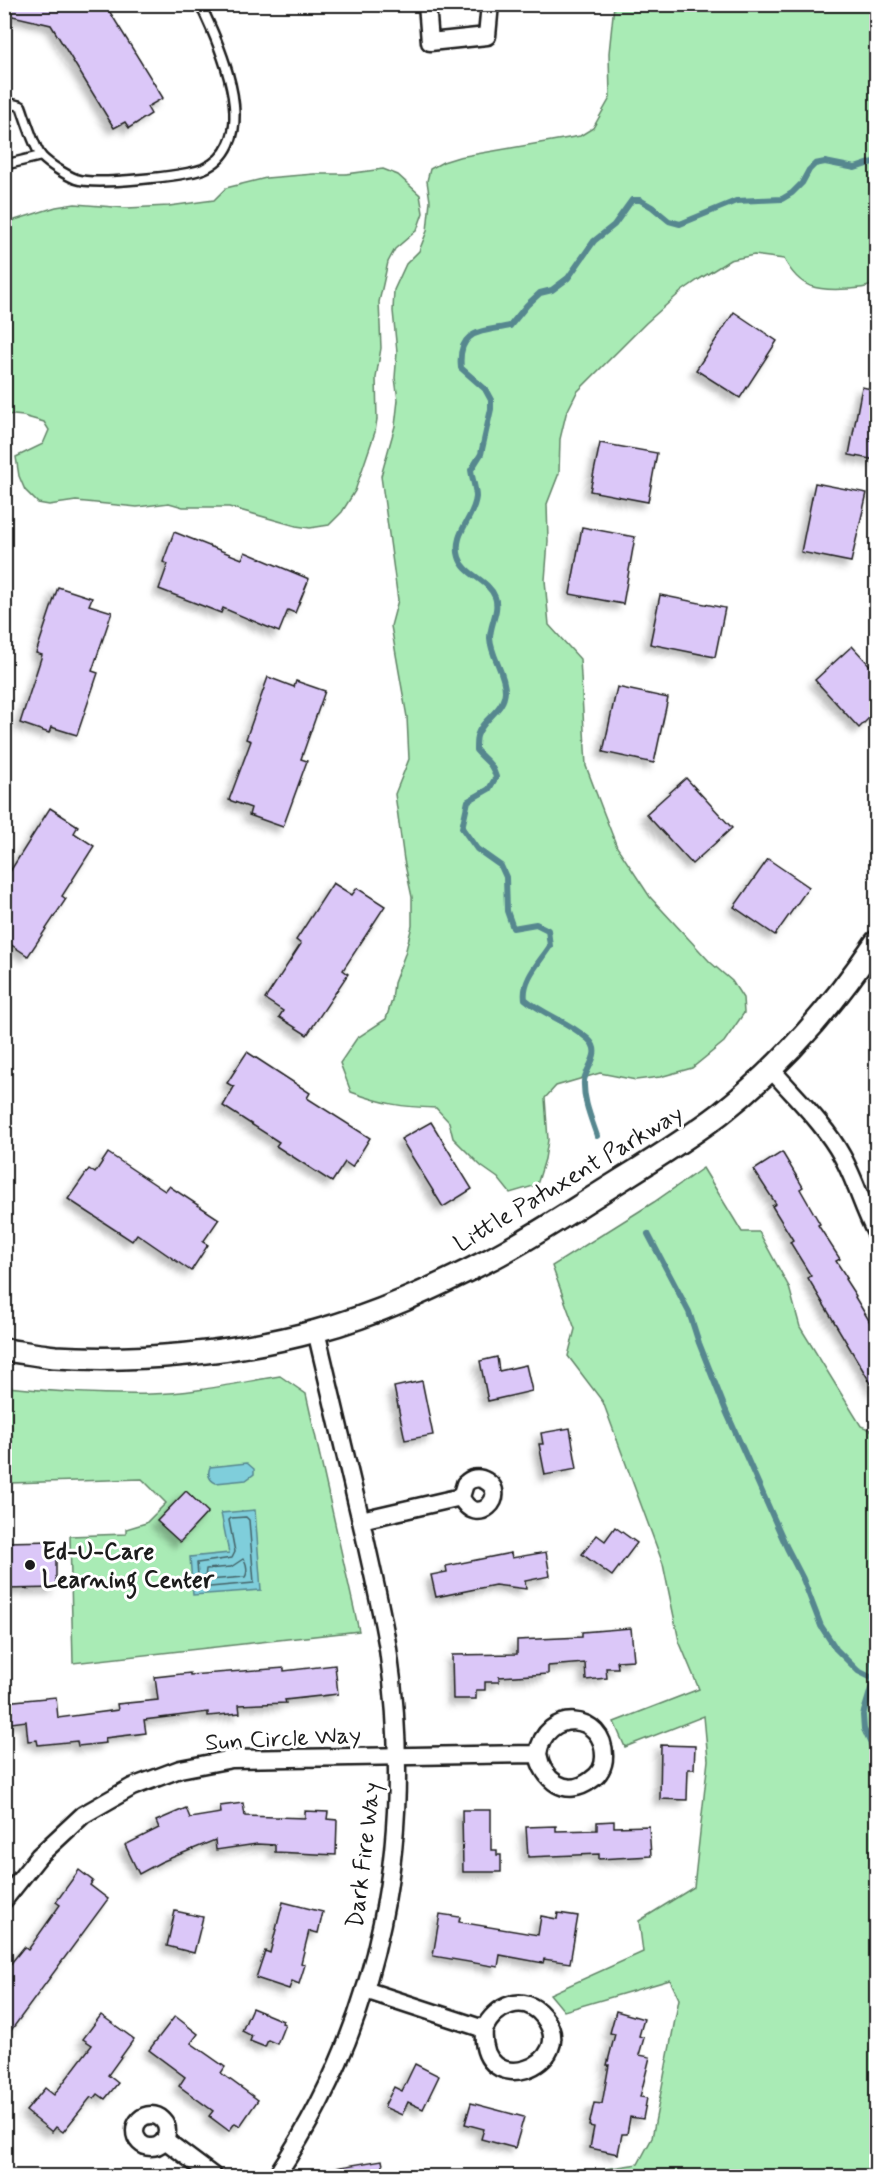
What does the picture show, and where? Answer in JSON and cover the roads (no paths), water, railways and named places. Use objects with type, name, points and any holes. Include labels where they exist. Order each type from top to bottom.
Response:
[{"type":"street","points":[[427,4],[429,42],[488,36],[490,4]]},
{"type":"street","name":"Little Patuxent Parkway","points":[[4,1350],[52,1357],[107,1359],[161,1356],[241,1346],[316,1331],[382,1308],[492,1259],[565,1215],[720,1114],[771,1069],[816,1022],[851,980],[876,942]]},
{"type":"street","points":[[771,1069],[831,1138],[854,1179],[867,1217],[876,1233]]},
{"type":"street","name":"Dark Fire Way","points":[[276,2176],[314,2113],[349,2037],[365,1990],[389,1886],[398,1807],[398,1757],[388,1649],[361,1521],[316,1331]]},
{"type":"street","points":[[361,1521],[461,1497]]},
{"type":"street","points":[[564,1721],[576,1721],[590,1726],[604,1746],[604,1760],[594,1779],[584,1785],[570,1788],[557,1784],[547,1777],[540,1767],[538,1754],[544,1734],[564,1721]]},
{"type":"street","name":"Sun Circle Way","points":[[4,1900],[39,1856],[84,1815],[132,1787],[180,1769],[232,1760],[538,1754]]},
{"type":"street","points":[[365,1990],[484,2029]]},
{"type":"street","points":[[520,2004],[531,2007],[542,2015],[549,2026],[550,2048],[546,2057],[528,2070],[516,2072],[502,2068],[492,2061],[485,2050],[484,2029],[489,2019],[499,2009],[520,2004]]},
{"type":"street","points":[[165,2140],[213,2176]]},
{"type":"lane","points":[[4,102],[21,106],[41,156],[76,179],[108,182],[203,169],[218,161],[229,144],[233,129],[233,99],[214,34],[200,4]]},
{"type":"lane","points":[[4,165],[41,156]]},
{"type":"water","points":[[247,1463],[254,1469],[254,1474],[246,1480],[216,1483],[209,1477],[210,1467]]},
{"type":"water","points":[[255,1510],[261,1590],[193,1595],[190,1557],[229,1553],[221,1513]]},
{"type":"waterway","points":[[597,1136],[584,1088],[585,1076],[594,1055],[592,1044],[572,1027],[525,999],[529,978],[550,946],[548,930],[536,924],[513,928],[507,911],[506,877],[501,866],[477,849],[462,828],[468,801],[489,789],[496,777],[490,765],[476,750],[476,739],[480,729],[501,704],[505,691],[503,677],[490,638],[496,612],[495,597],[492,591],[466,568],[459,557],[458,541],[472,512],[476,497],[471,470],[481,454],[491,409],[491,400],[485,389],[461,368],[463,346],[473,335],[510,326],[540,293],[552,290],[568,278],[594,241],[614,225],[632,200],[640,200],[669,221],[680,224],[736,201],[782,199],[802,183],[815,164],[825,162],[855,168],[876,161]]},
{"type":"waterway","points":[[648,1234],[689,1312],[726,1411],[803,1579],[821,1626],[836,1649],[858,1671],[874,1679]]},
{"type":"waterway","points":[[876,1644],[873,1662],[874,1679],[863,1715],[864,1729],[876,1755]]},
{"type":"place","name":"Ed-U-Care Learning Center","points":[[30,1565]]}]
